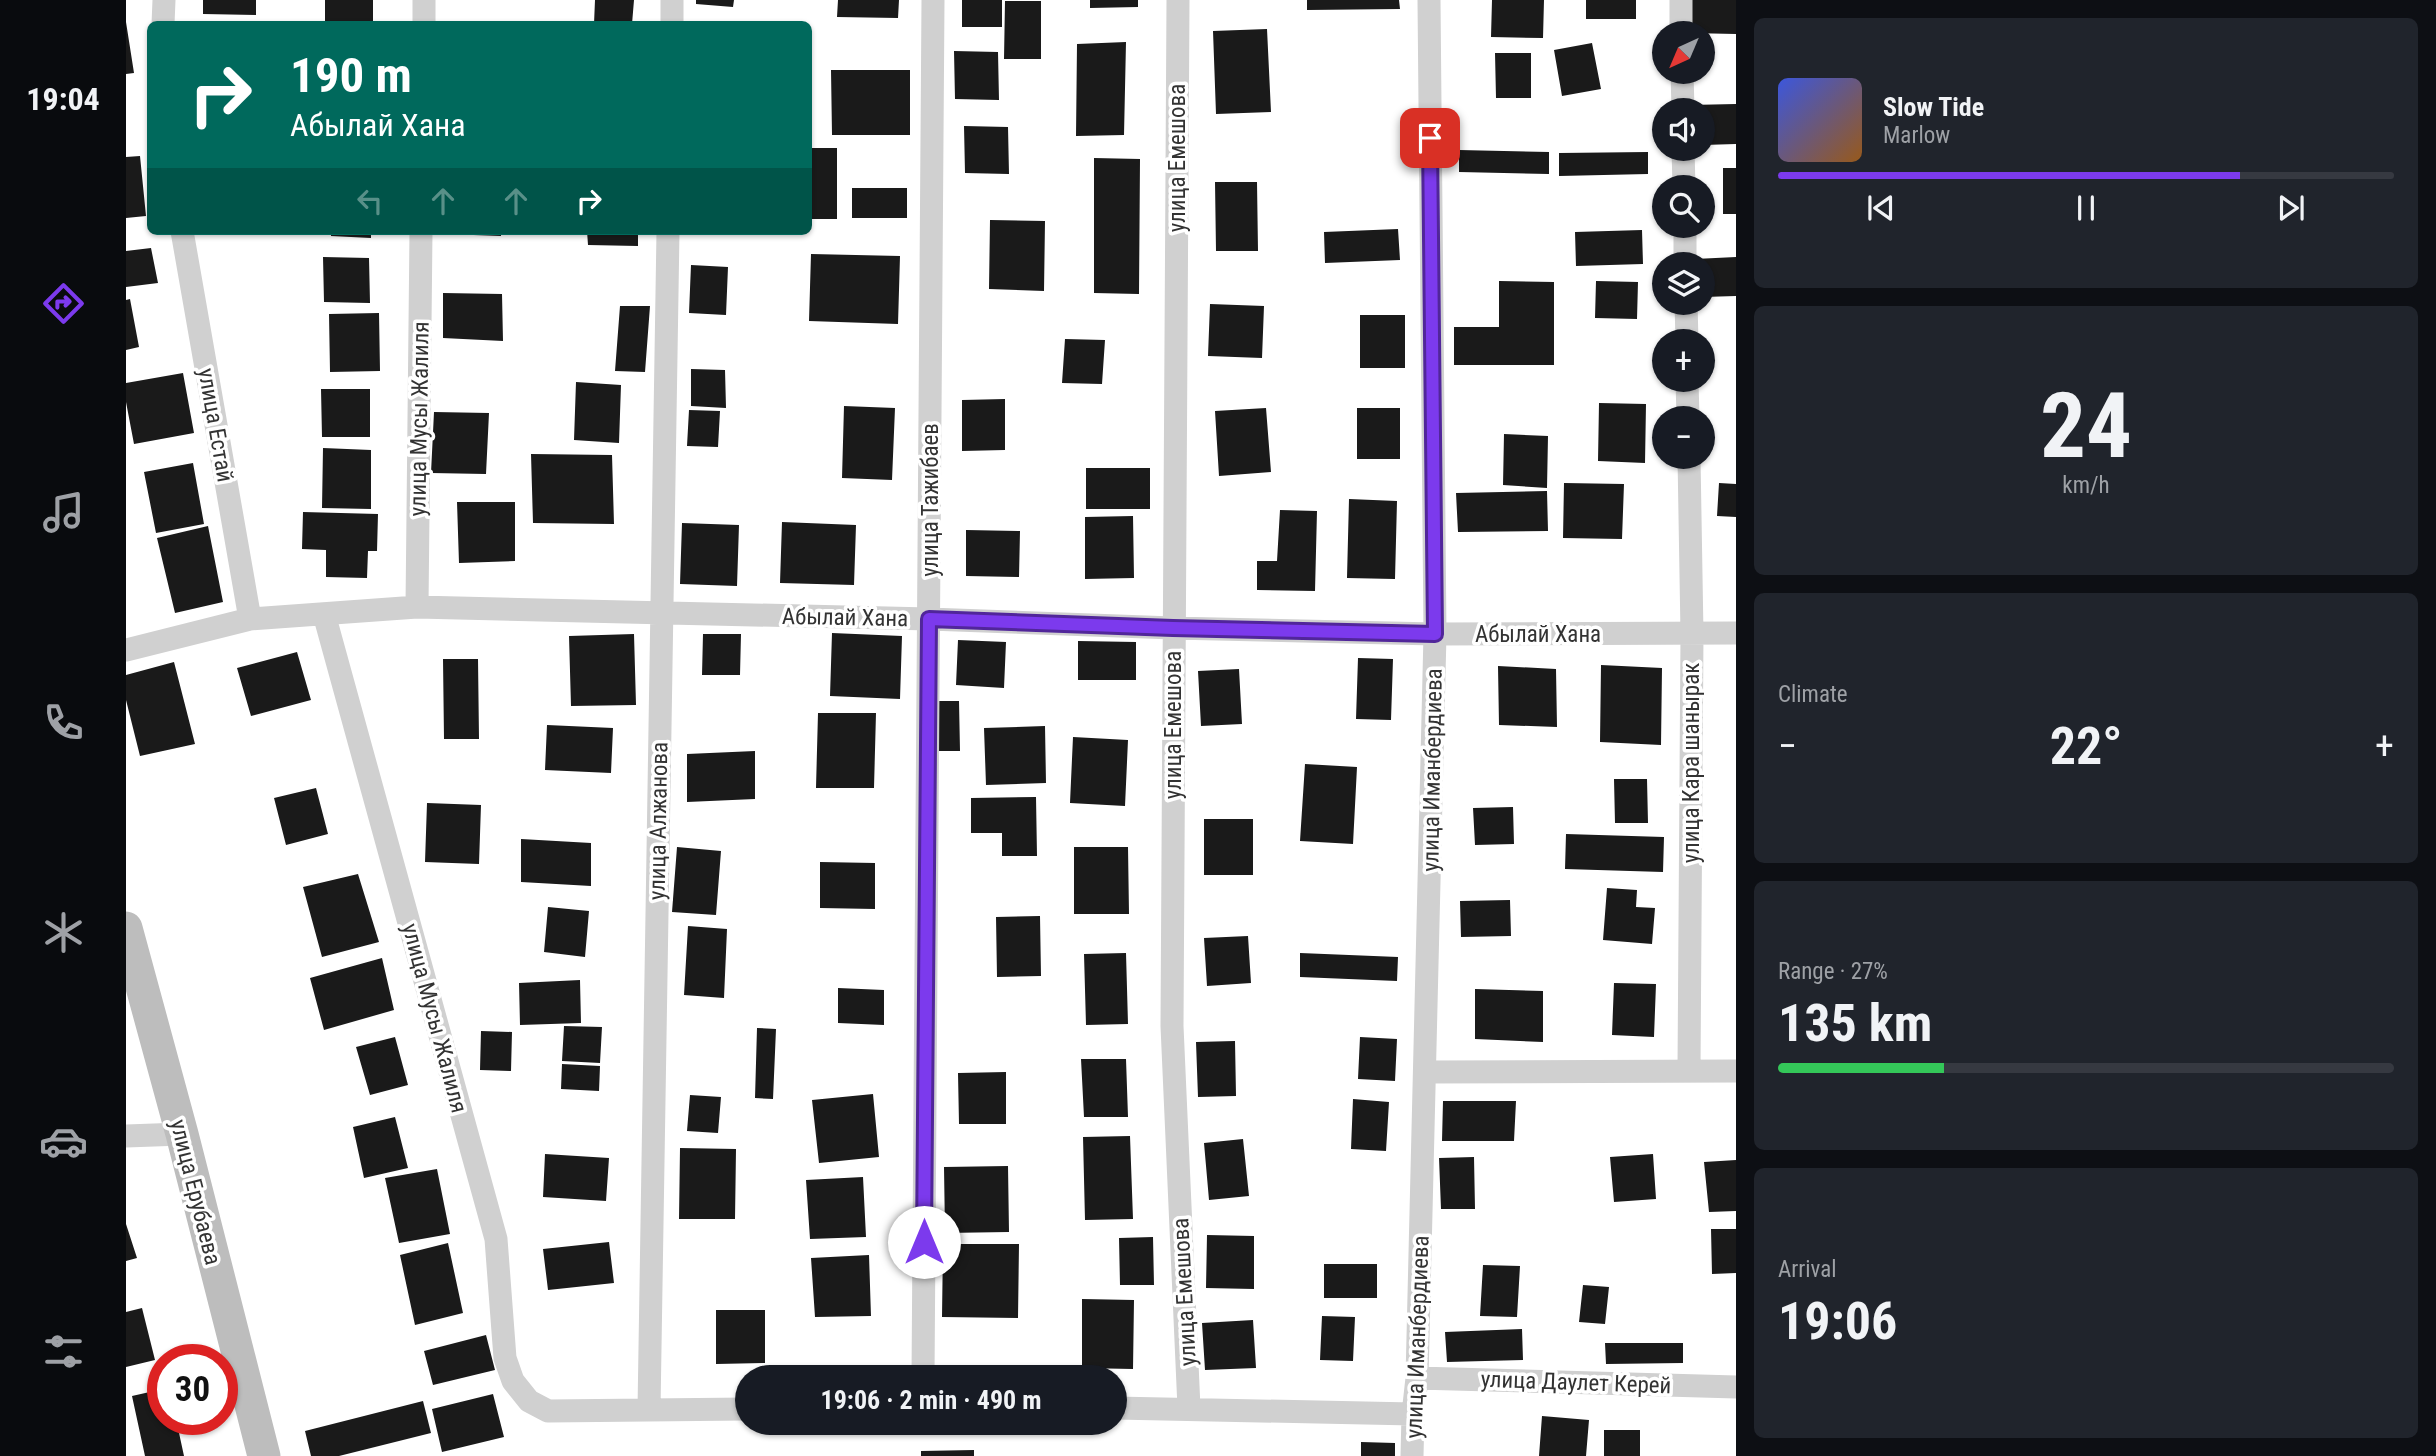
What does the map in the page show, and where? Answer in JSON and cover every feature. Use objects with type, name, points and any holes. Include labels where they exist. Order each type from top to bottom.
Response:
[{"type":"street","points":[[163,21],[164,0]]},
{"type":"street","points":[[424,0],[424,21]]},
{"type":"street","points":[[672,0],[672,21]]},
{"type":"street","name":"улица Тажибаев","points":[[923,1365],[933,0]]},
{"type":"street","name":"улица Емешова","points":[[1178,0],[1172,1026],[1189,1408]]},
{"type":"street","name":"улица Иманбердиева","points":[[1412,1456],[1417,1378],[1426,1072],[1435,634],[1429,0]]},
{"type":"street","points":[[1681,0],[1681,21]]},
{"type":"street","name":"улица Естай","points":[[184,235],[250,619]]},
{"type":"street","name":"улица Мусы Жалиля","points":[[417,607],[421,235]]},
{"type":"street","name":"улица Алжанова","points":[[649,1410],[668,235]]},
{"type":"street","name":"улица Кара шанырак","points":[[1689,469],[1692,634],[1689,1069]]},
{"type":"street","name":"Абылай Хана","points":[[126,650],[250,619],[417,607],[1435,634],[1736,633]]},
{"type":"street","name":"улица Мусы Жалиля","points":[[324,614],[496,1239],[505,1357],[513,1381],[530,1401],[548,1411],[649,1410]]},
{"type":"street","name":"улица Ерубаева","points":[[126,928],[264,1456]]},
{"type":"street","points":[[1426,1072],[1736,1070]]},
{"type":"street","points":[[126,1136],[182,1134]]},
{"type":"street","name":"улица Даулет Керей","points":[[1417,1378],[1736,1387]]},
{"type":"street","points":[[1127,1408],[1413,1414]]},
{"type":"street","points":[[649,1410],[735,1409]]},
{"type":"building","points":[[203,0],[256,0],[256,15],[203,14]]},
{"type":"building","points":[[325,0],[373,0],[373,21],[325,21]]},
{"type":"building","points":[[595,0],[634,0],[632,21],[594,21]]},
{"type":"building","points":[[696,0],[734,0],[733,7],[696,4]]},
{"type":"building","points":[[838,0],[899,0],[898,18],[837,17]]},
{"type":"building","points":[[962,0],[1002,0],[1002,27],[962,27]]},
{"type":"building","points":[[1090,0],[1138,0],[1138,7],[1090,8]]},
{"type":"building","points":[[1307,0],[1399,0],[1400,9],[1307,10]]},
{"type":"building","points":[[1492,0],[1544,0],[1543,38],[1491,37]]},
{"type":"building","points":[[1586,0],[1636,0],[1636,19],[1586,19]]},
{"type":"building","points":[[1690,0],[1736,0],[1736,34],[1715,34],[1715,21],[1689,21]]},
{"type":"building","points":[[1005,1],[1041,1],[1041,59],[1004,59]]},
{"type":"building","points":[[126,22],[134,73],[126,74]]},
{"type":"building","points":[[1267,29],[1271,112],[1216,114],[1213,31]]},
{"type":"building","points":[[1126,42],[1124,135],[1076,136],[1077,44]]},
{"type":"building","points":[[1592,43],[1601,89],[1562,96],[1554,50]]},
{"type":"building","points":[[954,51],[998,52],[999,100],[955,99]]},
{"type":"building","points":[[1495,53],[1531,53],[1531,98],[1496,98]]},
{"type":"building","points":[[831,70],[910,70],[910,135],[832,135]]},
{"type":"building","points":[[1715,104],[1736,104],[1736,144],[1715,145]]},
{"type":"building","points":[[964,126],[1008,127],[1009,174],[965,173]]},
{"type":"building","points":[[812,148],[837,148],[837,219],[812,219]]},
{"type":"building","points":[[1459,150],[1549,152],[1549,174],[1459,172]]},
{"type":"building","points":[[1648,152],[1648,174],[1559,176],[1559,153]]},
{"type":"building","points":[[140,156],[146,216],[126,218],[126,157]]},
{"type":"building","points":[[1094,158],[1140,159],[1139,294],[1094,293]]},
{"type":"building","points":[[1723,168],[1736,168],[1736,214],[1723,214]]},
{"type":"building","points":[[1215,182],[1257,182],[1258,251],[1216,251]]},
{"type":"building","points":[[852,188],[907,188],[907,218],[852,218]]},
{"type":"building","points":[[990,220],[1045,221],[1044,291],[989,289]]},
{"type":"building","points":[[1398,229],[1400,260],[1325,263],[1324,232]]},
{"type":"building","points":[[1642,230],[1643,264],[1576,266],[1575,232]]},
{"type":"building","points":[[371,235],[371,238],[331,236]]},
{"type":"building","points":[[587,235],[638,235],[638,246],[588,245]]},
{"type":"building","points":[[151,248],[158,283],[126,287],[126,251]]},
{"type":"building","points":[[811,254],[900,256],[898,324],[809,321]]},
{"type":"building","points":[[323,257],[369,258],[370,303],[324,302]]},
{"type":"building","points":[[1736,257],[1736,296],[1715,297],[1715,258]]},
{"type":"building","points":[[691,265],[728,267],[726,315],[689,313]]},
{"type":"building","points":[[1499,281],[1554,282],[1554,365],[1454,365],[1454,327],[1499,327]]},
{"type":"building","points":[[1596,281],[1638,282],[1637,319],[1595,318]]},
{"type":"building","points":[[443,293],[502,294],[503,341],[443,338]]},
{"type":"building","points":[[130,299],[139,347],[126,350],[126,300]]},
{"type":"building","points":[[1210,304],[1264,306],[1262,358],[1208,356]]},
{"type":"building","points":[[620,306],[650,306],[645,372],[615,371]]},
{"type":"building","points":[[379,313],[380,371],[330,372],[329,314]]},
{"type":"building","points":[[1360,315],[1405,315],[1405,368],[1360,368]]},
{"type":"building","points":[[1065,339],[1105,340],[1102,384],[1062,383]]},
{"type":"building","points":[[691,369],[725,370],[726,408],[691,406]]},
{"type":"building","points":[[183,373],[194,433],[134,444],[126,402],[126,383]]},
{"type":"building","points":[[576,382],[621,385],[619,443],[574,440]]},
{"type":"building","points":[[321,389],[370,389],[370,437],[322,437]]},
{"type":"building","points":[[1005,399],[1005,450],[962,451],[962,400]]},
{"type":"building","points":[[1599,403],[1646,404],[1645,463],[1598,461]]},
{"type":"building","points":[[844,406],[895,408],[892,480],[842,478]]},
{"type":"building","points":[[1266,408],[1271,472],[1219,476],[1215,411]]},
{"type":"building","points":[[1357,408],[1400,408],[1400,459],[1357,459]]},
{"type":"building","points":[[689,410],[720,411],[718,447],[687,446]]},
{"type":"building","points":[[434,412],[489,413],[486,474],[431,473]]},
{"type":"building","points":[[1504,434],[1548,436],[1547,488],[1503,485]]},
{"type":"building","points":[[323,448],[371,450],[371,509],[322,508]]},
{"type":"building","points":[[531,454],[612,455],[614,524],[533,523]]},
{"type":"building","points":[[193,463],[204,524],[156,533],[144,472]]},
{"type":"building","points":[[1086,468],[1150,468],[1150,509],[1086,509]]},
{"type":"building","points":[[1564,483],[1624,484],[1622,539],[1563,538]]},
{"type":"building","points":[[1719,483],[1736,484],[1736,517],[1717,516]]},
{"type":"building","points":[[1547,491],[1548,531],[1458,532],[1456,493]]},
{"type":"building","points":[[1349,499],[1397,501],[1395,579],[1347,578]]},
{"type":"building","points":[[457,502],[515,502],[515,561],[459,563]]},
{"type":"building","points":[[1280,510],[1317,511],[1315,591],[1257,590],[1257,561],[1277,561]]},
{"type":"building","points":[[303,512],[378,514],[377,551],[368,551],[367,578],[326,577],[326,550],[302,549]]},
{"type":"building","points":[[1133,516],[1134,578],[1085,579],[1085,517]]},
{"type":"building","points":[[782,522],[856,525],[854,585],[780,583]]},
{"type":"building","points":[[682,523],[739,525],[737,586],[680,584]]},
{"type":"building","points":[[208,526],[223,602],[175,613],[157,538]]},
{"type":"building","points":[[966,530],[1020,531],[1019,577],[966,576]]},
{"type":"building","points":[[832,633],[902,636],[900,699],[830,696]]},
{"type":"building","points":[[634,634],[636,705],[571,706],[569,636]]},
{"type":"building","points":[[703,634],[741,634],[740,675],[702,675]]},
{"type":"building","points":[[958,640],[1006,642],[1004,688],[956,685]]},
{"type":"building","points":[[1078,641],[1136,642],[1136,680],[1078,680]]},
{"type":"building","points":[[297,652],[311,700],[251,716],[237,668]]},
{"type":"building","points":[[1358,658],[1393,659],[1391,720],[1356,719]]},
{"type":"building","points":[[443,659],[478,659],[479,739],[444,739]]},
{"type":"building","points":[[174,662],[195,744],[140,756],[126,700],[126,675]]},
{"type":"building","points":[[1601,665],[1662,668],[1661,745],[1600,742]]},
{"type":"building","points":[[1498,666],[1556,669],[1557,727],[1499,725]]},
{"type":"building","points":[[1239,669],[1242,724],[1201,726],[1198,671]]},
{"type":"building","points":[[933,701],[959,701],[960,751],[934,751]]},
{"type":"building","points":[[818,713],[876,713],[874,788],[816,788]]},
{"type":"building","points":[[547,725],[613,728],[611,773],[545,770]]},
{"type":"building","points":[[1045,726],[1046,783],[986,785],[984,728]]},
{"type":"building","points":[[1073,737],[1128,740],[1125,806],[1070,803]]},
{"type":"building","points":[[755,751],[755,799],[687,802],[687,754]]},
{"type":"building","points":[[1305,764],[1357,767],[1353,844],[1300,841]]},
{"type":"building","points":[[1614,779],[1647,779],[1648,823],[1615,823]]},
{"type":"building","points":[[316,788],[328,834],[286,845],[274,798]]},
{"type":"building","points":[[1036,797],[1037,856],[1002,856],[1002,833],[971,833],[971,798]]},
{"type":"building","points":[[427,803],[481,805],[479,864],[425,862]]},
{"type":"building","points":[[1513,807],[1514,844],[1475,845],[1473,808]]},
{"type":"building","points":[[1204,819],[1253,819],[1253,875],[1204,875]]},
{"type":"building","points":[[1566,834],[1664,837],[1663,872],[1565,869]]},
{"type":"building","points":[[521,839],[591,843],[591,886],[521,882]]},
{"type":"building","points":[[677,847],[721,851],[716,915],[672,912]]},
{"type":"building","points":[[1074,847],[1128,847],[1129,914],[1074,914]]},
{"type":"building","points":[[820,862],[875,863],[875,909],[820,908]]},
{"type":"building","points":[[358,874],[379,942],[322,957],[303,887]]},
{"type":"building","points":[[1607,888],[1637,890],[1636,907],[1655,908],[1652,944],[1603,940]]},
{"type":"building","points":[[1510,900],[1511,936],[1461,937],[1460,901]]},
{"type":"building","points":[[548,907],[589,911],[585,957],[544,952]]},
{"type":"building","points":[[1040,916],[1041,976],[997,977],[996,917]]},
{"type":"building","points":[[688,926],[727,929],[724,998],[684,995]]},
{"type":"building","points":[[1248,936],[1251,983],[1207,986],[1204,938]]},
{"type":"building","points":[[1126,953],[1128,1024],[1086,1025],[1084,954]]},
{"type":"building","points":[[1300,953],[1398,957],[1397,981],[1300,977]]},
{"type":"building","points":[[382,958],[394,1010],[324,1030],[310,978]]},
{"type":"building","points":[[580,980],[581,1023],[520,1025],[519,983]]},
{"type":"building","points":[[1614,983],[1656,984],[1654,1037],[1612,1035]]},
{"type":"building","points":[[838,988],[884,990],[884,1025],[838,1023]]},
{"type":"building","points":[[1475,989],[1543,991],[1543,1042],[1475,1039]]},
{"type":"building","points":[[564,1026],[602,1027],[600,1063],[562,1061]]},
{"type":"building","points":[[757,1028],[776,1029],[773,1099],[755,1098]]},
{"type":"building","points":[[481,1031],[512,1032],[511,1071],[480,1070]]},
{"type":"building","points":[[395,1037],[408,1085],[370,1095],[356,1047]]},
{"type":"building","points":[[1360,1037],[1397,1039],[1395,1081],[1358,1079]]},
{"type":"building","points":[[1235,1041],[1236,1096],[1198,1097],[1196,1042]]},
{"type":"building","points":[[1081,1059],[1126,1059],[1128,1117],[1084,1117]]},
{"type":"building","points":[[562,1064],[600,1066],[599,1091],[561,1089]]},
{"type":"building","points":[[1006,1072],[1006,1124],[959,1124],[958,1073]]},
{"type":"building","points":[[873,1094],[879,1157],[819,1163],[812,1100]]},
{"type":"building","points":[[690,1095],[721,1097],[718,1133],[687,1131]]},
{"type":"building","points":[[1353,1099],[1389,1102],[1386,1151],[1351,1149]]},
{"type":"building","points":[[1443,1101],[1516,1101],[1514,1141],[1442,1141]]},
{"type":"building","points":[[395,1117],[408,1168],[364,1178],[353,1127]]},
{"type":"building","points":[[1130,1136],[1133,1219],[1085,1220],[1083,1137]]},
{"type":"building","points":[[1243,1139],[1249,1196],[1209,1200],[1204,1143]]},
{"type":"building","points":[[680,1148],[736,1149],[735,1219],[679,1219]]},
{"type":"building","points":[[545,1154],[609,1158],[606,1201],[543,1197]]},
{"type":"building","points":[[1653,1154],[1656,1199],[1614,1202],[1610,1157]]},
{"type":"building","points":[[1474,1157],[1475,1209],[1441,1209],[1439,1158]]},
{"type":"building","points":[[1736,1160],[1736,1211],[1709,1212],[1704,1162]]},
{"type":"building","points":[[1008,1166],[1009,1232],[945,1233],[944,1167]]},
{"type":"building","points":[[437,1169],[450,1234],[399,1243],[385,1178]]},
{"type":"building","points":[[863,1177],[866,1237],[810,1239],[806,1180]]},
{"type":"building","points":[[126,1224],[137,1258],[126,1261]]},
{"type":"building","points":[[1711,1229],[1736,1229],[1736,1273],[1712,1274]]},
{"type":"building","points":[[1207,1235],[1254,1236],[1254,1289],[1206,1288]]},
{"type":"building","points":[[1153,1237],[1154,1285],[1120,1285],[1119,1238]]},
{"type":"building","points":[[609,1242],[614,1283],[548,1290],[543,1249]]},
{"type":"building","points":[[448,1243],[463,1313],[415,1325],[400,1255]]},
{"type":"building","points":[[943,1244],[1019,1244],[1018,1318],[942,1317]]},
{"type":"building","points":[[869,1255],[871,1316],[815,1317],[811,1258]]},
{"type":"building","points":[[1324,1264],[1377,1264],[1377,1298],[1324,1298]]},
{"type":"building","points":[[1483,1265],[1520,1266],[1517,1317],[1480,1316]]},
{"type":"building","points":[[1583,1285],[1609,1287],[1605,1324],[1579,1322]]},
{"type":"building","points":[[1082,1299],[1134,1300],[1133,1369],[1127,1369],[1127,1365],[1082,1365]]},
{"type":"building","points":[[142,1308],[151,1344],[147,1344],[147,1362],[126,1367],[126,1312]]},
{"type":"building","points":[[716,1310],[765,1310],[765,1363],[716,1364]]},
{"type":"building","points":[[1322,1316],[1355,1317],[1353,1361],[1320,1360]]},
{"type":"building","points":[[1253,1320],[1256,1368],[1205,1370],[1202,1323]]},
{"type":"building","points":[[1522,1329],[1523,1360],[1447,1362],[1445,1332]]},
{"type":"building","points":[[486,1335],[495,1370],[433,1385],[424,1351]]},
{"type":"building","points":[[1605,1343],[1683,1343],[1683,1363],[1606,1364]]},
{"type":"building","points":[[147,1393],[147,1435],[179,1435],[184,1456],[145,1456],[132,1396]]},
{"type":"building","points":[[493,1394],[504,1437],[442,1452],[432,1409]]},
{"type":"building","points":[[423,1401],[431,1433],[339,1456],[311,1456],[305,1431]]},
{"type":"building","points":[[1542,1416],[1589,1420],[1586,1456],[1539,1456]]},
{"type":"building","points":[[1604,1430],[1640,1430],[1640,1456],[1604,1456]]},
{"type":"building","points":[[1361,1442],[1395,1443],[1395,1456],[1361,1456]]},
{"type":"building","points":[[974,1450],[974,1456],[921,1456],[921,1451]]},
{"type":"route","points":[[924,1242],[929,619],[1435,634],[1430,138]]}]
